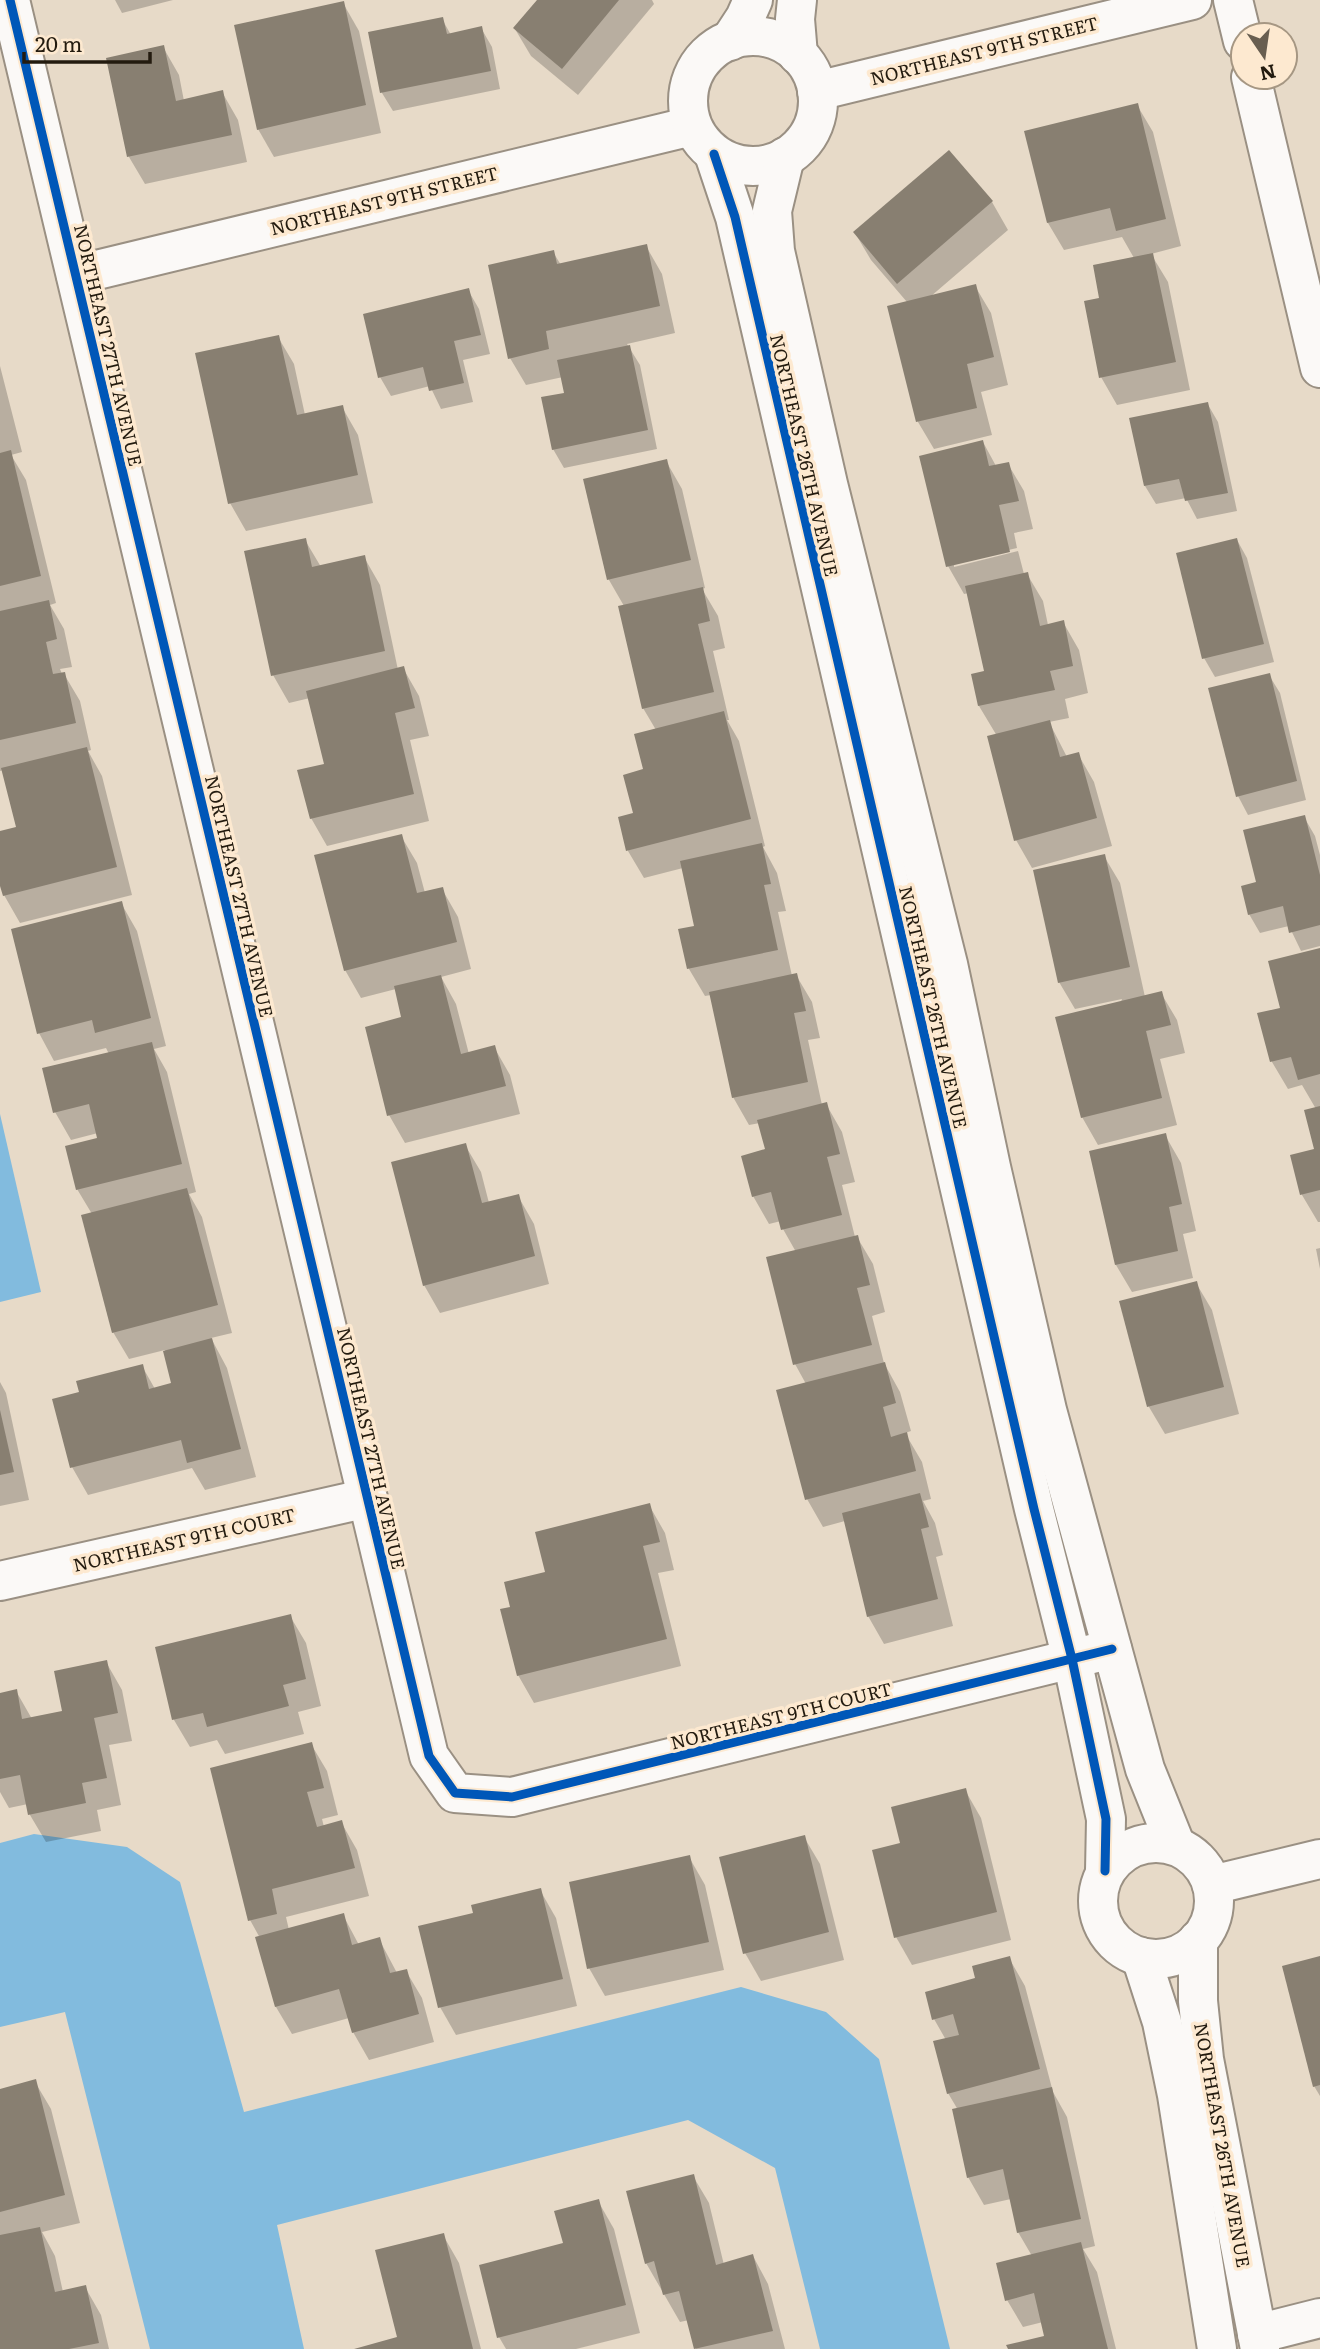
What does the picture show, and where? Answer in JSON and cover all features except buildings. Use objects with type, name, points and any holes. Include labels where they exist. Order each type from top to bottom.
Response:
[{"type":"street","points":[[730,41],[753,0]]},
{"type":"street","points":[[797,0],[795,19],[799,55]]},
{"type":"street","name":"NORTHEAST 9TH STREET","points":[[817,91],[1192,0]]},
{"type":"street","points":[[1233,0],[1238,21]]},
{"type":"street","name":"NORTHEAST 27TH AVENUE","points":[[8,12],[76,275],[429,1756],[455,1793]]},
{"type":"street","points":[[748,36],[767,38],[799,55],[807,66],[817,91],[817,111],[812,129],[800,145],[785,157],[766,164],[747,166],[730,162],[703,140],[688,106],[689,85],[698,66],[712,51],[730,41],[748,36]]},
{"type":"street","points":[[1254,91],[1320,368]]},
{"type":"street","name":"NORTHEAST 9TH STREET","points":[[76,275],[703,140]]},
{"type":"street","name":"NORTHEAST 26TH AVENUE","points":[[703,140],[735,217],[1034,1509],[1072,1658],[1106,1819],[1105,1871]]},
{"type":"street","name":"NORTHEAST 26TH AVENUE","points":[[785,157],[772,211],[775,251],[828,484],[948,964],[1047,1410],[1145,1769],[1176,1846]]},
{"type":"street","name":"NORTHEAST 9TH COURT","points":[[0,1581],[368,1498]]},
{"type":"street","name":"NORTHEAST 9TH COURT","points":[[455,1793],[512,1797],[1112,1649]]},
{"type":"street","points":[[1158,1842],[1176,1846],[1192,1855],[1205,1868],[1212,1885],[1214,1902],[1211,1918],[1198,1940],[1179,1954],[1162,1958],[1141,1957],[1121,1948],[1106,1933],[1098,1912],[1098,1890],[1105,1871],[1120,1854],[1139,1845],[1158,1842]]},
{"type":"street","points":[[1212,1885],[1320,1859]]},
{"type":"street","name":"NORTHEAST 26TH AVENUE","points":[[1198,1940],[1198,2001],[1204,2059],[1259,2341]]},
{"type":"street","points":[[1141,1957],[1162,2022],[1177,2095],[1217,2347]]},
{"type":"street","points":[[1259,2341],[1320,2318]]},
{"type":"water","points":[[0,1114],[41,1292],[0,1302]]},
{"type":"water","points":[[34,1834],[127,1847],[180,1882],[244,2112],[741,1987],[826,2012],[879,2059],[950,2349],[820,2349],[775,2168],[688,2120],[277,2225],[304,2349],[150,2349],[65,2012],[0,2027],[0,1843]]},
{"type":"cycle path","points":[[10,0],[429,1756],[455,1793],[512,1797],[1112,1649]]},
{"type":"cycle path","points":[[714,154],[735,217],[1034,1509],[1072,1659],[1106,1819],[1105,1871]]}]
